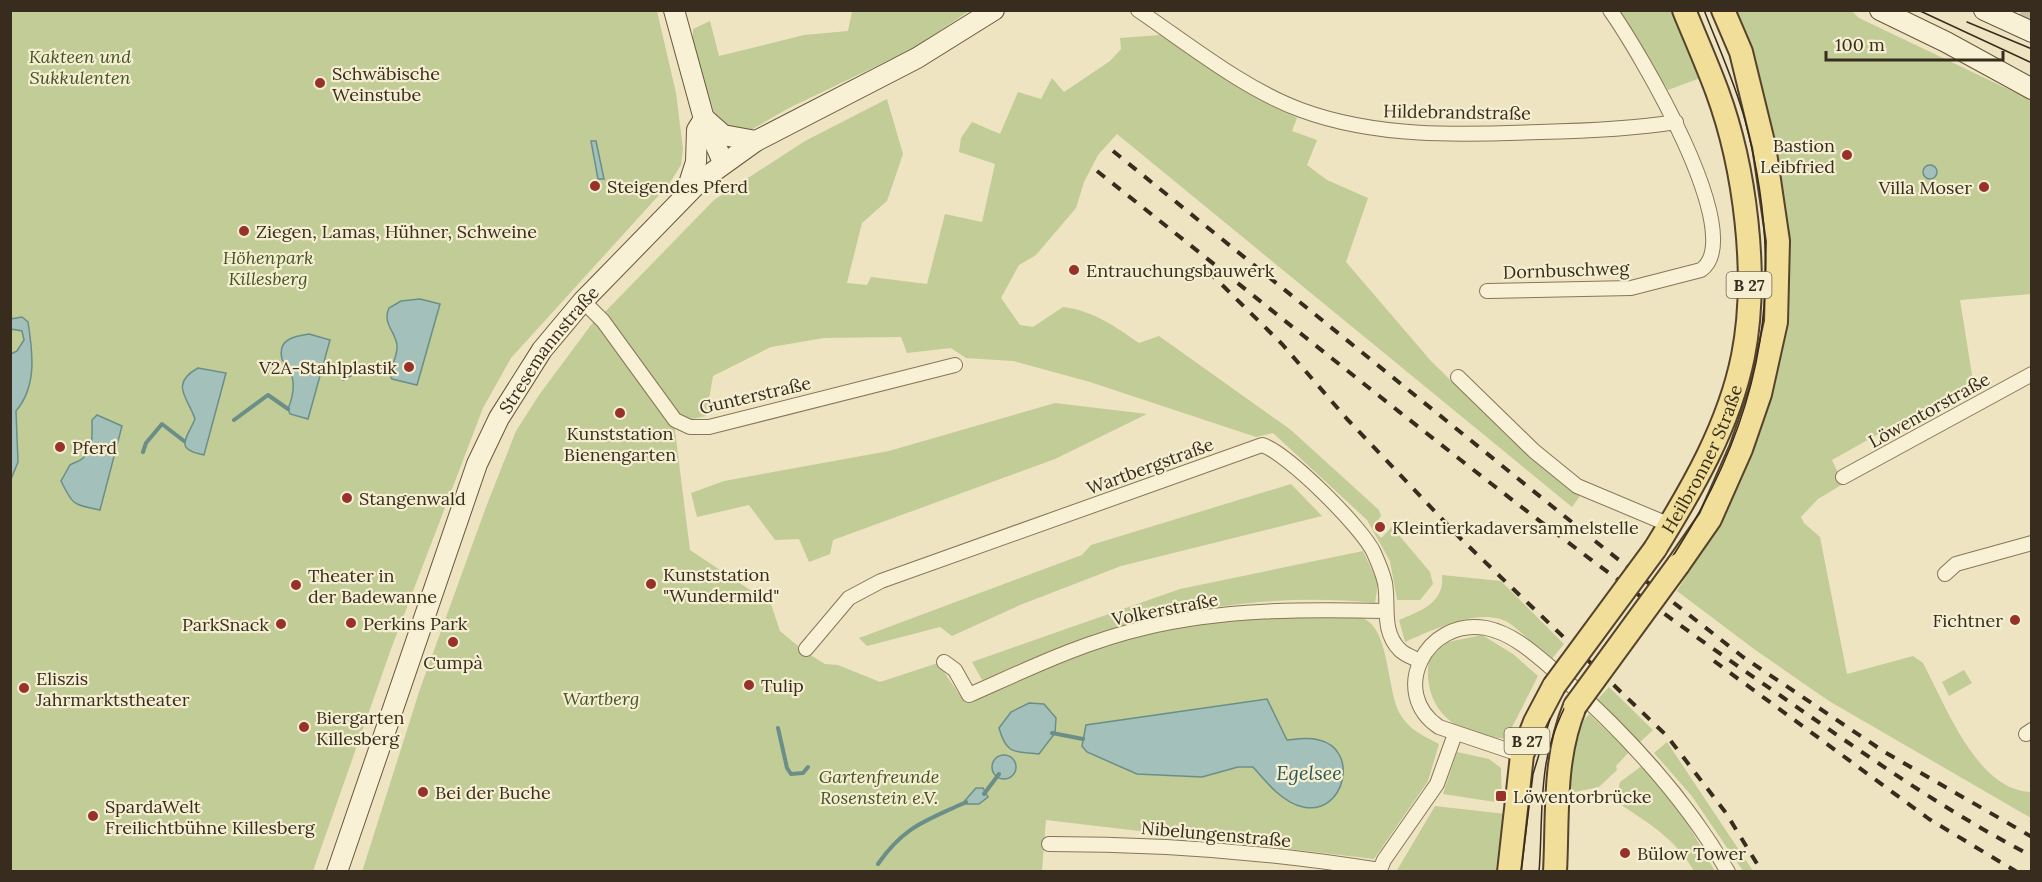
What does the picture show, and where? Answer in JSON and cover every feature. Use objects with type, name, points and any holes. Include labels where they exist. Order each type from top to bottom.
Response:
[{"type":"main road","points":[[674,10],[704,118],[723,162]]},
{"type":"main road","name":"Stresemannstraße","points":[[337,872],[477,464],[499,418],[527,373],[584,301],[686,194],[723,162],[756,141],[917,58],[994,10]]},
{"type":"main road","name":"Heilbronner Straße","points":[[1509,872],[1522,755],[1535,722],[1554,686],[1655,549],[1670,525],[1717,437],[1736,384],[1747,334],[1749,288],[1747,241],[1738,170],[1718,93],[1684,10]]},
{"type":"main road","name":"Heilbronner Straße","points":[[1555,872],[1560,758],[1566,729],[1575,706],[1710,519],[1741,449],[1760,394],[1776,312],[1778,241],[1764,146],[1741,52],[1723,10]]},
{"type":"main road","points":[[1984,10],[2031,32]]},
{"type":"main road","points":[[1886,12],[2031,89]]},
{"type":"main road","points":[[704,118],[723,135],[756,141]]},
{"type":"main road","points":[[686,194],[696,162],[697,130],[704,118]]},
{"type":"street","name":"Hildebrandstraße","points":[[1138,10],[1276,98],[1301,110],[1349,124],[1397,132],[1496,134],[1629,129],[1676,122]]},
{"type":"street","points":[[1610,10],[1676,122]]},
{"type":"street","name":"Dornbuschweg","points":[[1487,291],[1631,288],[1701,270],[1709,264],[1713,255],[1713,242],[1704,190],[1676,122]]},
{"type":"street","name":"Gunterstraße","points":[[584,301],[603,321],[675,420],[690,427],[709,427],[760,416],[904,376],[955,365]]},
{"type":"street","name":"Löwentorstraße","points":[[1842,478],[2031,374]]},
{"type":"street","points":[[1458,377],[1534,451],[1577,486],[1670,525]]},
{"type":"street","name":"Wartbergstraße","points":[[806,649],[849,598],[881,582],[1262,445],[1273,448],[1287,460],[1351,521],[1374,551],[1385,584],[1385,610],[1388,627],[1400,650],[1420,661]]},
{"type":"street","points":[[1945,574],[1956,564],[2031,543]]},
{"type":"street","name":"Volkerstraße","points":[[944,662],[955,670],[969,695],[1085,645],[1145,627],[1236,613],[1385,610]]},
{"type":"street","points":[[1522,755],[1455,734],[1429,720],[1420,709],[1417,685],[1420,661],[1441,635],[1469,626],[1485,628],[1518,641],[1606,717],[1632,744],[1701,830],[1728,872]]},
{"type":"street","points":[[1380,871],[1437,784],[1455,734]]},
{"type":"street","name":"Nibelungenstraße","points":[[1049,844],[1122,844],[1173,848],[1380,871]]},
{"type":"green space","name":"Höhenpark Killesberg","points":[[11,11],[657,11],[676,93],[683,149],[681,165],[669,184],[511,358],[483,408],[391,649],[313,871],[11,871]]},
{"type":"green space","points":[[852,11],[969,11],[916,47],[789,108],[744,134],[719,127],[693,49],[693,29],[710,21],[719,56],[804,35],[848,31]]},
{"type":"green space","points":[[1619,11],[1677,11],[1703,77],[1668,90]]},
{"type":"green space","points":[[1736,11],[1852,11],[1859,18],[2031,100],[2031,294],[1960,300],[1973,381],[1832,460],[1843,484],[1818,499],[1801,517],[1804,523],[1820,537],[1847,674],[1913,656],[1923,663],[1953,722],[1979,762],[1994,777],[2012,788],[2031,792],[2031,818],[1829,701],[1754,649],[1677,591],[1725,513],[1750,452],[1785,324],[1789,283],[1788,237],[1754,62]]},
{"type":"green space","name":"Wartberg","points":[[1160,35],[1297,118],[1292,131],[1317,140],[1307,165],[1327,180],[1368,198],[1346,262],[1431,361],[1508,437],[1580,496],[1572,507],[1117,134],[1098,155],[1084,182],[1076,208],[1036,255],[1019,265],[1001,298],[1020,325],[1033,327],[1063,307],[1094,315],[1139,343],[1159,336],[1291,430],[1379,510],[1381,516],[1372,528],[1381,538],[1392,527],[1430,572],[1433,584],[1420,600],[1397,600],[1390,561],[1367,520],[1273,433],[1256,437],[1090,382],[1013,361],[966,358],[951,348],[907,353],[901,337],[824,338],[771,347],[713,376],[706,416],[674,423],[690,550],[771,604],[780,631],[804,651],[825,664],[838,665],[880,682],[938,663],[963,700],[1091,651],[1189,625],[1242,618],[1316,615],[1345,615],[1362,618],[1375,628],[1380,639],[1400,714],[1412,728],[1439,744],[1428,781],[1374,859],[1046,820],[1042,871],[362,872],[420,689],[516,431],[539,395],[597,317],[603,314],[714,200],[805,141],[887,99],[903,154],[887,201],[862,223],[847,283],[867,285],[871,277],[927,284],[945,214],[982,222],[995,164],[959,152],[961,138],[972,122],[1000,134],[1018,92],[1041,99],[1052,78],[1064,92],[1110,61],[1121,49],[1120,38]]},
{"type":"green space","points":[[1055,403],[1147,414],[1055,459],[833,540],[830,554],[809,562],[799,539],[775,540],[749,505],[697,517],[691,493],[724,481],[889,451]]},
{"type":"green space","points":[[1291,484],[1322,516],[1121,566],[1020,605],[952,636],[940,627],[867,646],[859,638],[1082,555],[1091,545]]},
{"type":"green space","points":[[1363,551],[1378,583],[1375,603],[1340,600],[1267,602],[1230,605],[1157,618],[1088,638],[982,680],[972,662],[1180,589]]},
{"type":"green space","points":[[1442,575],[1501,581],[1564,644],[1550,661],[1512,625],[1501,619],[1487,617],[1458,621],[1405,642],[1399,620],[1423,609],[1435,599],[1440,593]]},
{"type":"green space","points":[[1482,635],[1513,654],[1538,676],[1506,739],[1468,732],[1457,726],[1440,711],[1428,681],[1429,658],[1448,642]]},
{"type":"green space","points":[[1964,670],[1972,683],[1949,696],[1942,682]]},
{"type":"green space","points":[[1609,687],[1653,730],[1639,743],[1597,700]]},
{"type":"green space","points":[[1589,714],[1629,752],[1616,766],[1617,770],[1599,787],[1565,794],[1566,772],[1573,741]]},
{"type":"green space","points":[[1667,742],[1753,871],[1743,871],[1691,795],[1654,753]]},
{"type":"green space","points":[[1457,752],[1489,759],[1501,768],[1502,803],[1443,794]]},
{"type":"green space","points":[[1643,765],[1680,811],[1715,871],[1694,871],[1669,840],[1615,801],[1620,782]]},
{"type":"green space","points":[[1435,806],[1506,814],[1501,871],[1396,872]]},
{"type":"water","points":[[591,141],[596,141],[604,179],[598,179]]},
{"type":"water","points":[[1927,165],[1933,165],[1937,172],[1933,179],[1927,179],[1923,175],[1923,169]]},
{"type":"water","points":[[420,299],[440,304],[417,385],[392,379],[389,374],[396,356],[397,345],[388,323],[387,313],[389,308],[401,301]]},
{"type":"water","points":[[22,317],[28,322],[32,369],[27,391],[16,411],[18,462],[11,479],[11,354],[17,351],[24,340],[22,331],[11,329],[11,319]]},
{"type":"water","points":[[309,334],[330,340],[308,419],[290,414],[288,409],[293,381],[281,352],[288,340]]},
{"type":"water","points":[[198,368],[226,373],[204,455],[189,450],[185,443],[195,419],[182,386],[189,374]]},
{"type":"water","points":[[97,415],[122,426],[100,510],[75,503],[61,481],[70,465],[87,454],[92,440],[92,420]]},
{"type":"water","name":"Egelsee","points":[[1267,699],[1287,740],[1307,738],[1319,740],[1332,746],[1340,756],[1343,768],[1342,780],[1337,792],[1329,802],[1317,807],[1296,805],[1275,791],[1253,767],[1238,767],[1202,777],[1137,774],[1087,752],[1082,746],[1086,725]]},
{"type":"water","points":[[1029,703],[1044,704],[1056,718],[1055,733],[1039,754],[1018,752],[1009,748],[999,728],[1011,712]]},
{"type":"water","points":[[1004,755],[1012,759],[1016,767],[1012,775],[1004,779],[996,775],[992,767],[996,759]]},
{"type":"water","points":[[976,788],[983,788],[988,797],[979,804],[962,804]]},
{"type":"waterway","points":[[343,379],[365,366],[389,372]]},
{"type":"waterway","points":[[234,420],[268,395],[288,409]]},
{"type":"waterway","points":[[143,452],[146,443],[162,424],[184,441]]},
{"type":"waterway","points":[[778,728],[787,768],[791,774],[803,773],[808,767]]},
{"type":"waterway","points":[[1052,733],[1083,739]]},
{"type":"waterway","points":[[984,794],[999,774]]},
{"type":"waterway","points":[[878,864],[897,841],[907,833],[927,820],[966,802]]},
{"type":"tunnel","points":[[2022,10],[2032,16]]},
{"type":"tram line","points":[[1539,872],[1544,777],[1554,732],[1582,676],[1660,575],[1708,497],[1731,445],[1749,394],[1760,342],[1765,288],[1764,234],[1758,178],[1741,106],[1704,10]]},
{"type":"tram line","points":[[1918,10],[2032,63]]},
{"type":"tram line","points":[[1967,22],[2032,49]]},
{"type":"tram line","points":[[1521,872],[1533,774],[1550,719]]},
{"type":"railway","points":[[1113,151],[1605,549],[1743,657],[1883,751],[2032,837]]},
{"type":"railway","points":[[1097,171],[1434,440],[1606,571],[1873,760],[1967,820],[2032,856]]},
{"type":"railway","points":[[1208,271],[1282,344],[1347,419],[1461,539],[1667,736],[1726,813],[1762,872]]},
{"type":"railway","points":[[1714,661],[1929,819],[2017,872]]},
{"type":"place","name":"Schwäbische Weinstube","points":[[320,83]]},
{"type":"place","name":"Bastion Leibfried","points":[[1847,155]]},
{"type":"place","name":"Steigendes Pferd","points":[[595,186]]},
{"type":"place","name":"Villa Moser","points":[[1984,187]]},
{"type":"place","name":"Ziegen, Lamas, Hühner, Schweine","points":[[244,231]]},
{"type":"place","name":"Entrauchungsbauwerk","points":[[1074,270]]},
{"type":"place","name":"V2A-Stahlplastik","points":[[409,367]]},
{"type":"place","name":"Kunststation Bienengarten","points":[[620,413]]},
{"type":"place","name":"Pferd","points":[[60,447]]},
{"type":"place","name":"Stangenwald","points":[[347,498]]},
{"type":"place","name":"Kleintierkadaversammelstelle","points":[[1380,527]]},
{"type":"place","name":"Kunststation \"Wundermild\"","points":[[651,584]]},
{"type":"place","name":"Theater in der Badewanne","points":[[296,585]]},
{"type":"place","name":"Fichtner","points":[[2015,620]]},
{"type":"place","name":"Perkins Park","points":[[351,623]]},
{"type":"place","name":"ParkSnack","points":[[281,624]]},
{"type":"place","name":"Cumpà","points":[[453,642]]},
{"type":"place","name":"Tulip","points":[[749,685]]},
{"type":"place","name":"Eliszis Jahrmarktstheater","points":[[24,688]]},
{"type":"place","name":"Biergarten Killesberg","points":[[304,727]]},
{"type":"place","name":"Bei der Buche","points":[[423,792]]},
{"type":"place","name":"Löwentorbrücke","points":[[1501,796]]},
{"type":"place","name":"SpardaWelt Freilichtbühne Killesberg","points":[[93,816]]},
{"type":"place","name":"Bülow Tower","points":[[1625,853]]},
{"type":"park label","name":"Kakteen und Sukkulenten","points":[[80,66]]},
{"type":"park label","name":"Gartenfreunde Rosenstein e.V.","points":[[879,786]]}]
